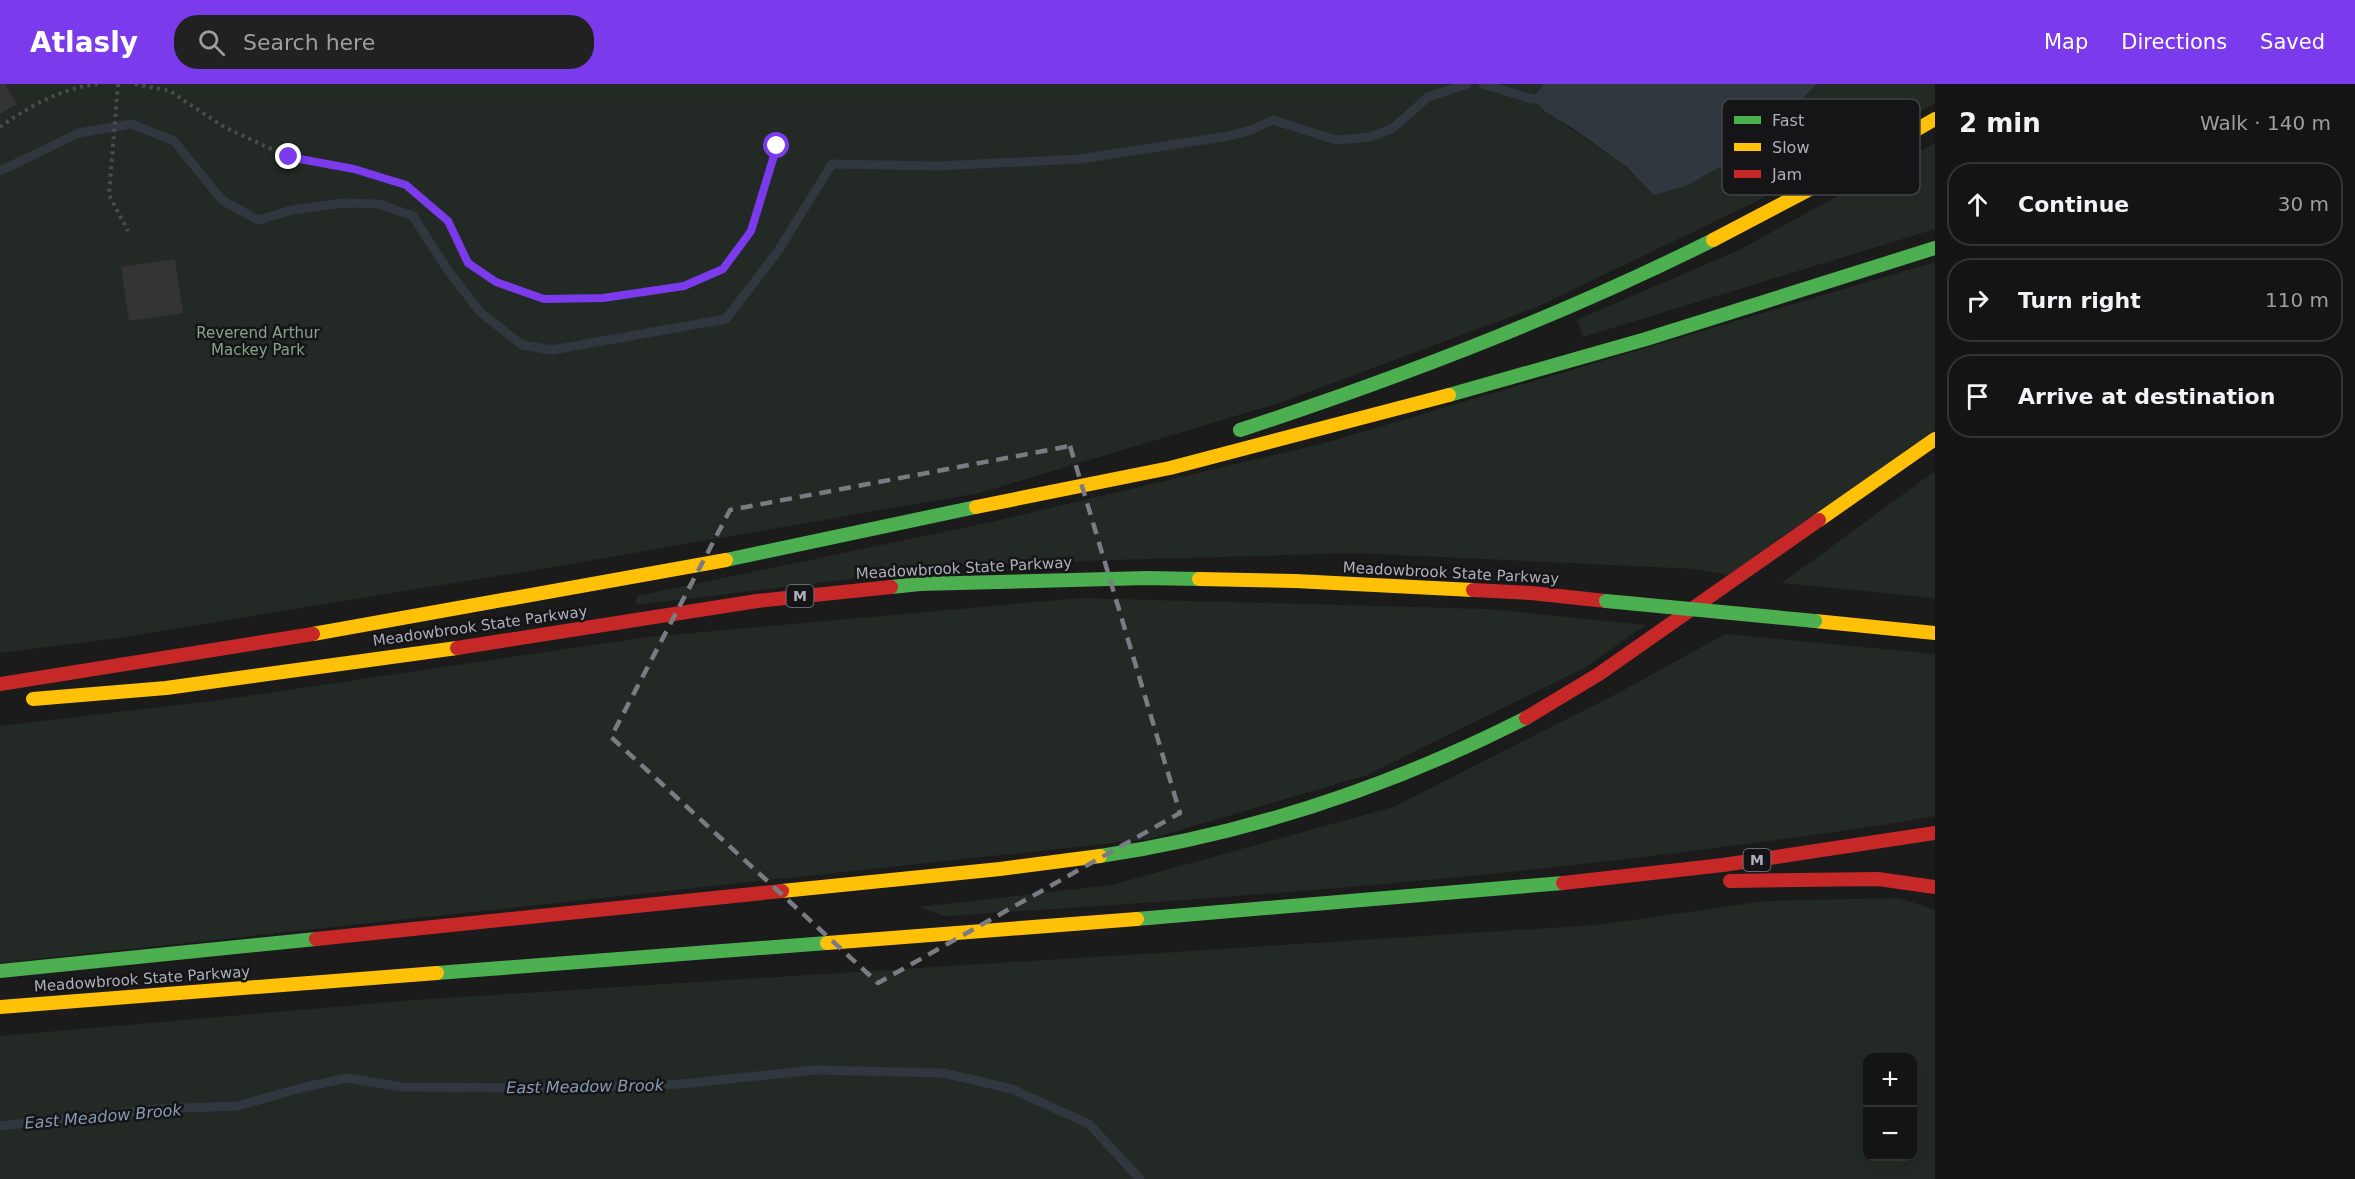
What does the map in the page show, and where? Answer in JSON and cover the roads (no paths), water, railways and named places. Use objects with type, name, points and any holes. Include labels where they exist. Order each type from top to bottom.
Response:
[{"type":"highway","points":[[1920,128],[1935,119]]},
{"type":"highway","points":[[1226,434],[1353,392],[1463,351],[1617,285],[1798,195]]},
{"type":"highway","points":[[0,684],[387,622],[608,583],[797,547],[1009,500],[1170,468],[1389,412],[1646,339],[1935,248]]},
{"type":"highway","points":[[0,971],[1000,870],[1152,847],[1208,836],[1260,822],[1353,794],[1400,776],[1493,734],[1543,708],[1621,661],[1935,439]]},
{"type":"highway","points":[[1009,500],[1141,460]]},
{"type":"highway","name":"Meadowbrook State Parkway","points":[[24,700],[166,688],[483,644],[757,602],[865,588],[921,584],[1125,578],[1295,581],[1531,594],[1935,633]]},
{"type":"highway","name":"Meadowbrook State Parkway","points":[[0,1007],[1267,909],[1579,882],[1690,869],[1935,833]]},
{"type":"highway","points":[[1579,882],[1878,879],[1935,887]]},
{"type":"waterway","points":[[0,171],[79,133],[131,124],[174,141],[222,200],[258,220],[292,210],[343,203],[379,204],[413,216],[447,269],[480,312],[522,345],[552,350],[726,319],[778,251],[832,164],[938,166],[1080,159],[1229,136],[1251,130],[1273,120],[1336,140],[1370,137],[1393,128],[1428,97],[1467,84]]},
{"type":"waterway","points":[[1483,84],[1532,99],[1544,99]]},
{"type":"waterway","name":"East Meadow Brook","points":[[0,1126],[157,1109],[237,1106],[347,1078],[401,1087],[543,1088],[681,1084],[815,1070],[944,1073],[1012,1089],[1089,1124],[1140,1179]]},
{"type":"park label","name":"Reverend Arthur Mackey Park","points":[[258,342]]}]
